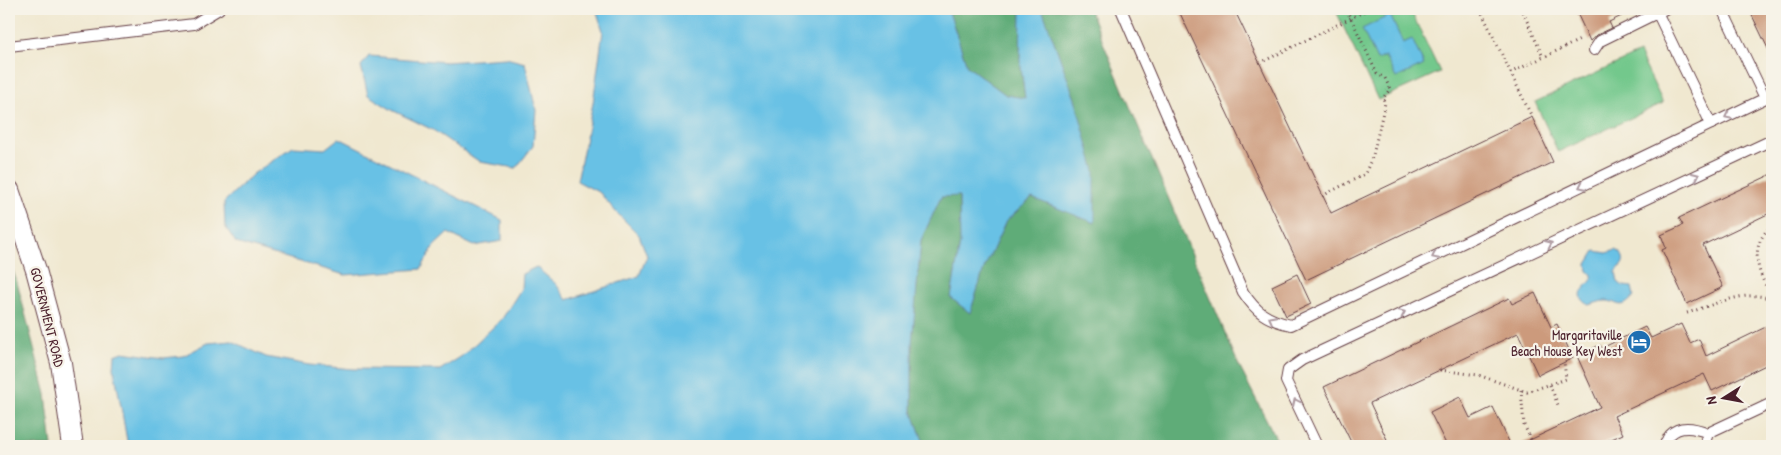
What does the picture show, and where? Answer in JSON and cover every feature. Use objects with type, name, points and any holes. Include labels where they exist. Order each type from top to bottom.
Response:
[{"type":"street","name":"GOVERNMENT ROAD","points":[[9,190],[36,270],[61,363],[73,446]]},
{"type":"lane","points":[[9,46],[194,24],[219,9]]},
{"type":"lane","points":[[1121,9],[1243,292],[1252,305],[1274,322],[1291,325],[1769,96],[1722,9]]},
{"type":"lane","points":[[1594,50],[1600,41],[1661,11],[1711,124]]},
{"type":"lane","points":[[1317,446],[1286,381],[1288,370],[1302,360],[1772,140]]},
{"type":"lane","points":[[1664,446],[1670,435],[1683,428],[1695,428],[1708,433],[1772,404]]},
{"type":"lane","points":[[1704,446],[1708,433]]},
{"type":"path","points":[[1322,196],[1365,174],[1374,155],[1385,103],[1383,98],[1390,90],[1385,78],[1377,74],[1345,9]]},
{"type":"path","points":[[1260,63],[1369,9]]},
{"type":"path","points":[[1480,9],[1532,117]]},
{"type":"path","points":[[1523,12],[1543,57]]},
{"type":"path","points":[[1510,73],[1588,36],[1594,50]]},
{"type":"path","points":[[1772,225],[1760,239],[1757,250],[1761,276],[1772,298]]},
{"type":"path","points":[[1687,313],[1738,296],[1765,296],[1772,298]]},
{"type":"path","points":[[1440,370],[1478,375],[1527,392],[1566,379],[1564,362]]},
{"type":"path","points":[[1550,385],[1558,405]]},
{"type":"path","points":[[1521,390],[1524,425],[1534,446]]},
{"type":"green space","points":[[948,9],[1029,9],[1021,12],[1020,60],[1025,98],[1006,95],[967,66]]},
{"type":"green space","points":[[1042,9],[1089,9],[1239,366],[1280,446],[925,446],[912,411],[912,343],[921,240],[941,197],[959,195],[960,243],[951,298],[970,313],[984,269],[1006,221],[1032,198],[1094,222],[1075,99]]},
{"type":"green space","points":[[1335,9],[1410,9],[1440,72],[1378,100]]},
{"type":"green space","points":[[1639,53],[1663,103],[1558,152],[1535,102]]},
{"type":"green space","points":[[9,260],[17,282],[46,394],[52,446],[9,446]]},
{"type":"water","points":[[355,9],[440,9],[398,15]]},
{"type":"water","points":[[596,9],[948,9],[967,66],[1006,95],[1025,98],[1020,60],[1021,12],[1029,9],[1042,9],[1075,99],[1095,171],[1095,223],[1032,198],[1006,221],[984,269],[970,313],[951,298],[960,243],[959,196],[941,197],[921,240],[912,343],[912,411],[925,446],[128,446],[114,368],[115,355],[123,352],[163,358],[183,356],[208,343],[232,341],[266,357],[309,365],[353,369],[440,370],[462,356],[502,319],[521,289],[522,274],[536,267],[556,284],[567,300],[639,276],[647,256],[639,235],[600,193],[577,181],[593,103],[603,31]]},
{"type":"water","points":[[1390,15],[1403,43],[1412,39],[1424,65],[1396,78],[1385,56],[1377,60],[1362,29]]},
{"type":"water","points":[[369,56],[446,62],[506,58],[525,63],[536,110],[533,146],[516,168],[480,162],[433,130],[392,110],[368,95],[361,66]]},
{"type":"water","points":[[339,138],[502,220],[502,241],[474,246],[448,233],[434,246],[421,269],[345,275],[236,243],[225,226],[224,202],[253,174],[293,147],[325,149]]},
{"type":"water","points":[[1616,250],[1622,255],[1623,261],[1616,272],[1618,282],[1623,286],[1632,287],[1634,296],[1622,305],[1601,301],[1589,305],[1583,300],[1581,295],[1592,279],[1587,264],[1595,251],[1607,253]]},
{"type":"building","points":[[1178,9],[1234,9],[1331,213],[1532,117],[1553,162],[1306,280]]},
{"type":"building","points":[[1575,9],[1636,9],[1609,22],[1612,28],[1597,35],[1590,41]]},
{"type":"building","points":[[1749,9],[1772,9],[1772,57]]},
{"type":"building","points":[[1772,174],[1772,212],[1703,245],[1723,287],[1687,304],[1662,250],[1666,248],[1661,235],[1683,225],[1679,218]]},
{"type":"building","points":[[1297,274],[1311,304],[1286,316],[1272,286]]},
{"type":"building","points":[[1535,293],[1551,327],[1557,324],[1573,358],[1538,375],[1518,333],[1370,403],[1390,446],[1353,446],[1324,387],[1509,298],[1512,304]]},
{"type":"building","points":[[1681,324],[1690,343],[1699,339],[1706,356],[1772,324],[1772,362],[1712,391],[1704,374],[1614,416],[1623,434],[1596,446],[1517,446],[1600,407],[1577,356],[1600,345],[1602,348],[1645,327],[1651,338]]},
{"type":"building","points":[[1460,397],[1470,418],[1493,407],[1511,446],[1447,446],[1430,412]]},
{"type":"place","name":"Margaritaville Beach House Key West","points":[[1639,342]]}]
